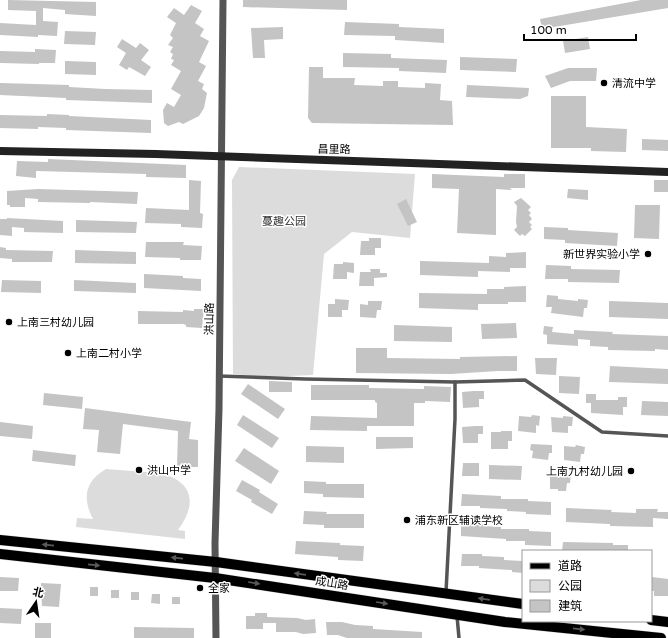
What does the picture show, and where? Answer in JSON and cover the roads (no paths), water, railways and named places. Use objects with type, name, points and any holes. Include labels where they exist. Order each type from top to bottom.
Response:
[{"type":"main road","name":"成山路","points":[[0,540],[216,562],[522,604]]},
{"type":"main road","name":"成山路","points":[[0,554],[215,578],[505,622],[661,638]]},
{"type":"main road","points":[[652,620],[668,622]]},
{"type":"street","name":"洪山路","points":[[216,638],[215,578],[219,409],[218,376],[223,0]]},
{"type":"street","name":"昌里路","points":[[0,151],[668,172]]},
{"type":"lane","points":[[218,376],[313,380],[455,382],[525,380],[602,432],[668,436]]},
{"type":"lane","points":[[446,594],[455,382]]},
{"type":"lane","points":[[457,615],[459,638]]},
{"type":"place","name":"清流中学","points":[[604,83]]},
{"type":"place","name":"新世界实验小学","points":[[648,254]]},
{"type":"place","name":"上南三村幼儿园","points":[[9,322]]},
{"type":"place","name":"上南二村小学","points":[[68,353]]},
{"type":"place","name":"洪山中学","points":[[139,470]]},
{"type":"place","name":"上南九村幼儿园","points":[[631,471]]},
{"type":"place","name":"浦东新区辅读学校","points":[[407,520]]},
{"type":"place","name":"全家","points":[[200,588]]},
{"type":"park label","name":"蔓趣公园","points":[[284,221]]}]
